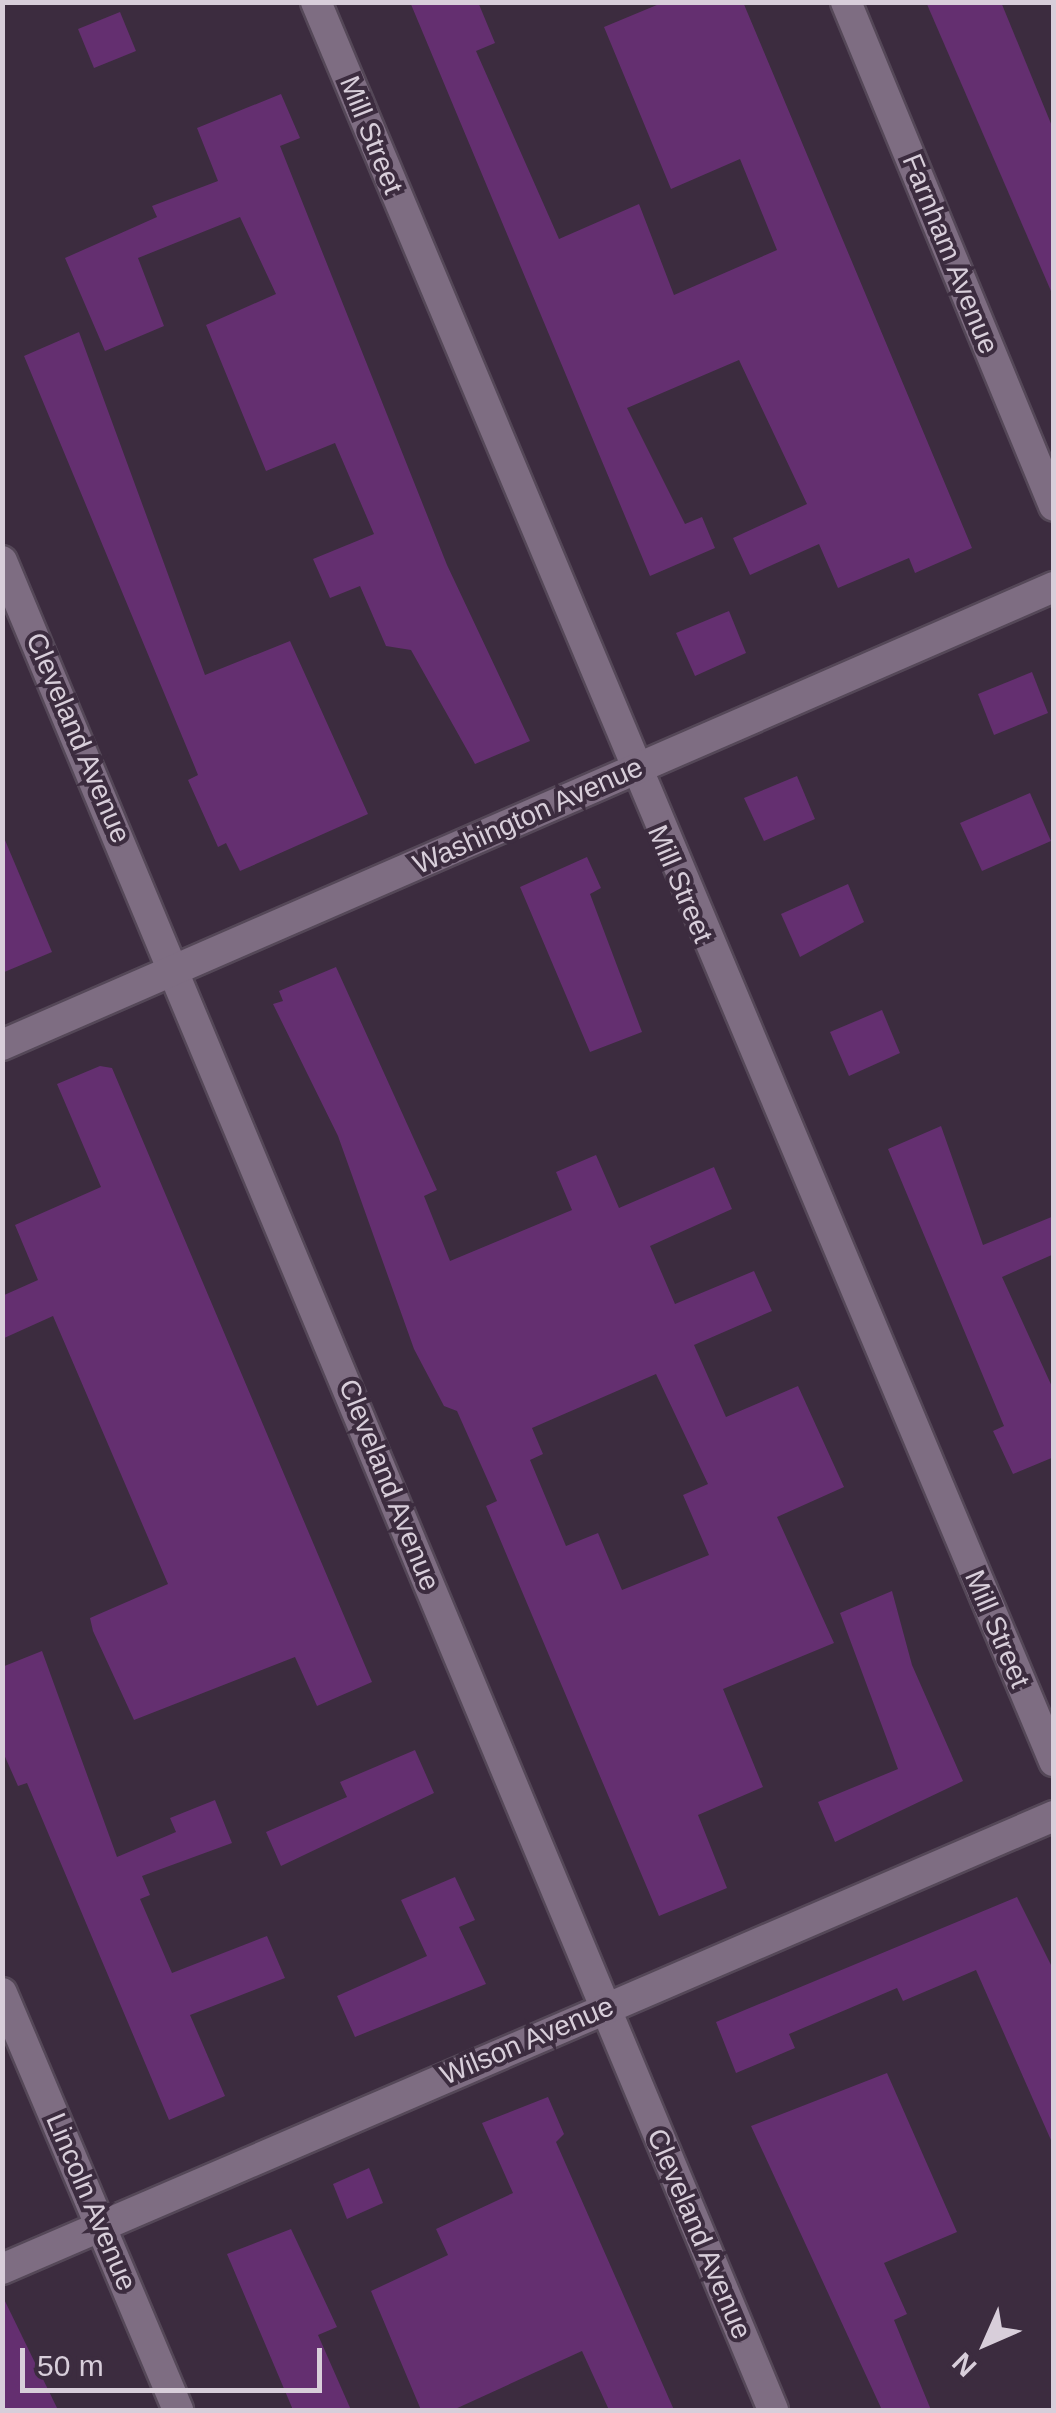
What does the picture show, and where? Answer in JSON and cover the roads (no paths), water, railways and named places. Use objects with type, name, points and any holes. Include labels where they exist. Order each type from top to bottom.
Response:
[{"type":"street","name":"Mill Street","points":[[316,2],[634,771],[1054,1761]]},
{"type":"street","name":"Farnham Avenue","points":[[846,2],[1054,506]]},
{"type":"street","name":"Cleveland Avenue","points":[[2,561],[176,970],[773,2410]]},
{"type":"street","name":"Washington Avenue","points":[[2,1045],[1054,588]]},
{"type":"street","name":"Wilson Avenue","points":[[2,2269],[1054,1816]]},
{"type":"street","name":"Lincoln Avenue","points":[[2,1993],[178,2410]]}]
